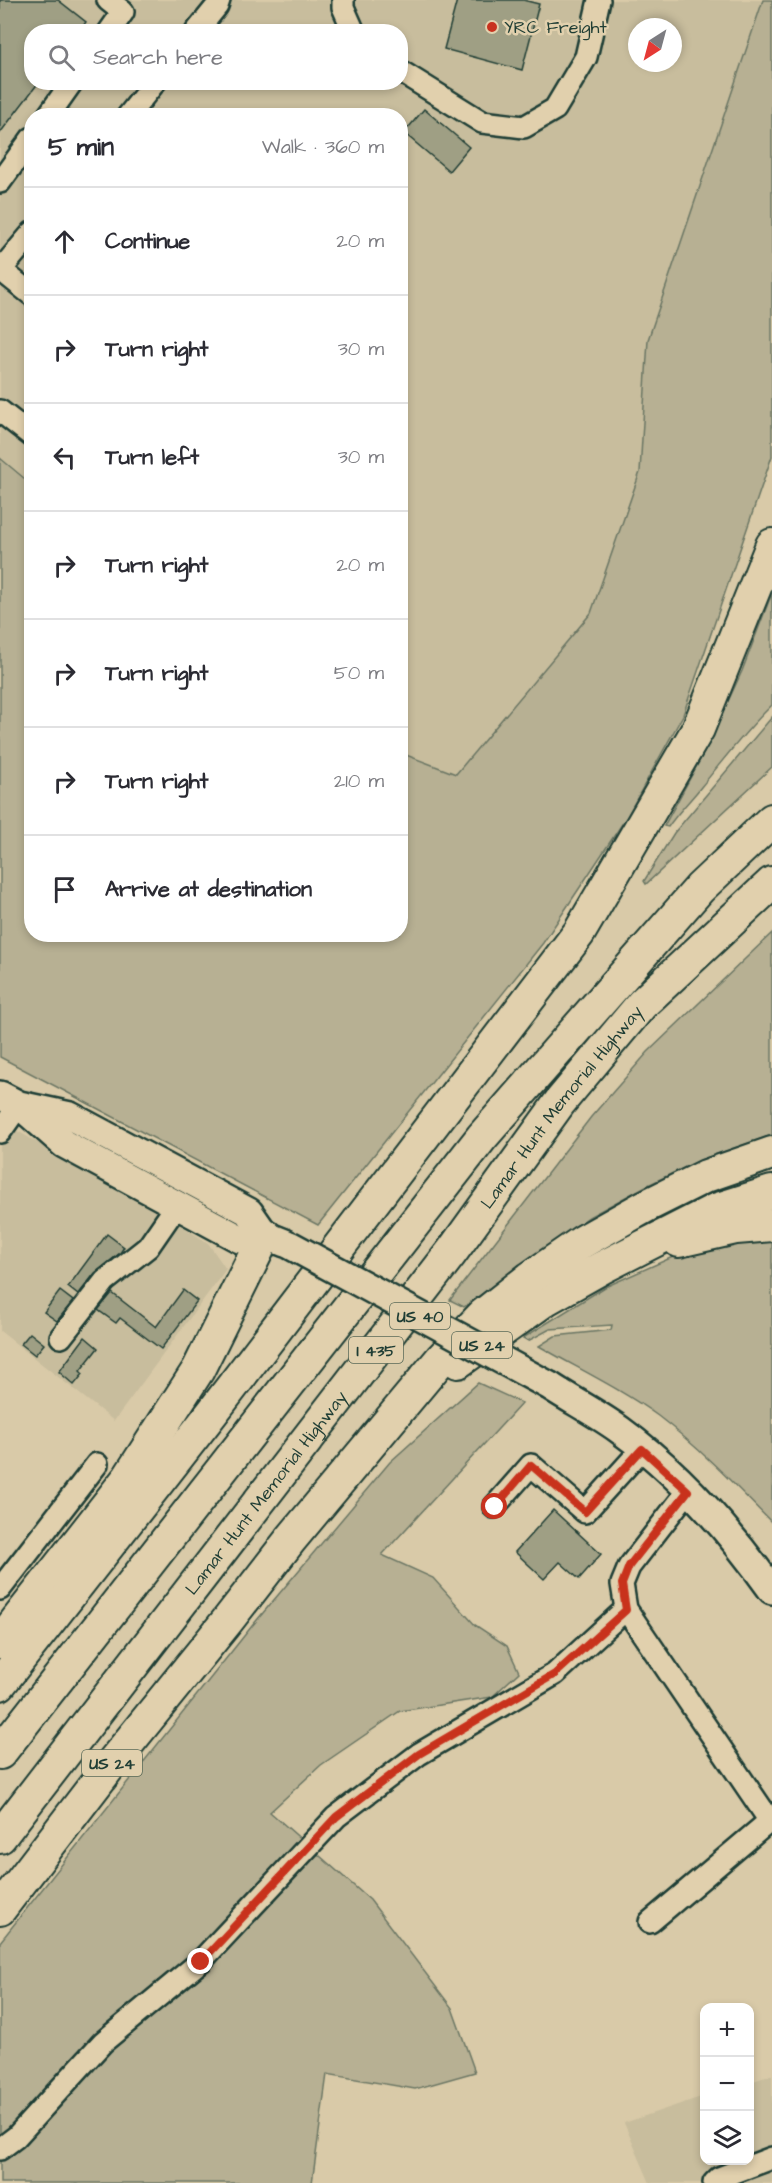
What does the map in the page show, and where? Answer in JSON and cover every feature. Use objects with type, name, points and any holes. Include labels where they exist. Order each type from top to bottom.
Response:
[{"type":"highway","points":[[0,1684],[219,1404],[579,933],[698,729],[772,545]]},
{"type":"highway","name":"Lamar Hunt Memorial Highway","points":[[0,1753],[482,1137],[700,888],[772,820]]},
{"type":"highway","name":"Lamar Hunt Memorial Highway","points":[[0,1837],[451,1253],[560,1102],[642,1004],[772,883]]},
{"type":"highway","points":[[350,1466],[441,1359],[483,1315],[530,1278],[582,1242],[646,1206],[706,1176],[772,1153]]},
{"type":"highway","name":"US 24","points":[[0,1909],[108,1768],[350,1466],[455,1364],[546,1299],[601,1268],[715,1210],[772,1192]]},
{"type":"highway","points":[[634,1252],[736,1228],[772,1225]]},
{"type":"highway","points":[[0,1642],[129,1477],[278,1240]]},
{"type":"main road","points":[[10,1100],[64,1144],[240,1239],[278,1240]]},
{"type":"main road","name":"US 40","points":[[10,1100],[70,1116],[249,1212],[278,1240],[550,1386],[621,1431],[688,1491],[742,1548],[772,1590]]},
{"type":"street","points":[[108,0],[123,12],[115,24]]},
{"type":"street","points":[[343,0],[343,7],[350,24]]},
{"type":"street","points":[[408,76],[482,122],[524,128],[555,109],[586,57],[599,0]]},
{"type":"street","points":[[202,24],[218,3]]},
{"type":"street","points":[[54,108],[66,90]]},
{"type":"street","points":[[139,108],[150,90]]},
{"type":"street","points":[[0,182],[24,149]]},
{"type":"street","points":[[24,243],[1,271],[24,289]]},
{"type":"street","points":[[0,411],[24,430]]},
{"type":"street","points":[[0,1132],[10,1100]]},
{"type":"street","points":[[61,1337],[105,1281],[148,1247],[177,1205]]},
{"type":"street","points":[[495,1507],[531,1465],[585,1512],[642,1449]]},
{"type":"street","points":[[0,1589],[97,1464]]},
{"type":"street","points":[[650,1922],[771,1820],[626,1610],[622,1584],[629,1566],[688,1491]]},
{"type":"street","points":[[0,2149],[16,2137],[103,2042],[201,1962],[336,1817],[419,1754],[555,1674],[626,1610]]},
{"type":"street","points":[[714,2183],[719,2178],[772,2158]]},
{"type":"shaded area","name":"YRC Freight","points":[[0,0],[763,0],[648,340],[640,472],[591,614],[456,774],[408,756],[408,108],[24,108],[24,478],[0,458]]},
{"type":"shaded area","points":[[763,0],[772,0],[772,456],[683,715],[626,818],[543,943],[318,1225],[0,1057],[0,458],[24,478],[24,942],[408,942],[408,756],[456,774],[591,613],[640,472],[648,340]]},
{"type":"shaded area","points":[[772,593],[772,705],[744,735],[668,827],[664,826],[706,749],[742,671]]},
{"type":"shaded area","points":[[772,717],[772,767],[646,884],[644,881],[674,833]]},
{"type":"shaded area","points":[[772,933],[772,1135],[700,1160],[589,1217],[464,1307],[450,1300],[591,1117],[648,1052]]},
{"type":"shaded area","points":[[0,1121],[208,1243],[226,1269],[114,1421],[0,1331]]},
{"type":"shaded area","points":[[772,1236],[772,1523],[703,1454],[658,1416],[615,1388],[539,1346],[555,1336],[611,1330],[612,1325],[550,1329],[528,1341],[523,1338],[605,1287],[684,1252]]},
{"type":"shaded area","points":[[478,1383],[522,1403],[382,1555],[433,1578],[475,1625],[507,1646],[519,1672],[492,1697],[400,1711],[321,1765],[270,1812],[370,1900],[452,2008],[475,2072],[415,2089],[327,2074],[312,2183],[0,2183],[0,1942],[252,1626],[390,1462]]},
{"type":"shaded area","points":[[772,2075],[772,2183],[650,2183],[624,2123],[700,2097],[700,2165],[754,2165],[754,2081]]},
{"type":"building","points":[[0,0],[58,0],[86,22],[85,24],[24,24],[24,90],[33,90],[0,133]]},
{"type":"building","name":"YRC Freight","points":[[457,0],[523,0],[539,4],[522,70],[444,49]]},
{"type":"building","points":[[424,109],[469,147],[449,171],[408,136],[408,128]]},
{"type":"building","points":[[107,1234],[124,1247],[95,1273],[78,1295],[68,1287]]},
{"type":"building","points":[[183,1290],[197,1301],[161,1349],[120,1318],[116,1323],[98,1310],[112,1293],[156,1327]]},
{"type":"building","points":[[60,1291],[73,1301],[57,1321],[44,1312]]},
{"type":"building","points":[[30,1333],[44,1344],[35,1355],[21,1344]]},
{"type":"building","points":[[85,1337],[98,1348],[80,1371],[83,1374],[74,1385],[59,1372]]},
{"type":"building","points":[[553,1510],[601,1554],[579,1579],[560,1562],[544,1579],[515,1552]]},
{"type":"place","name":"YRC Freight","points":[[492,27]]},
{"type":"route","points":[[201,1962],[336,1817],[419,1754],[555,1674],[626,1610],[622,1584],[629,1566],[688,1491],[642,1449],[585,1512],[531,1465],[495,1507]]}]
